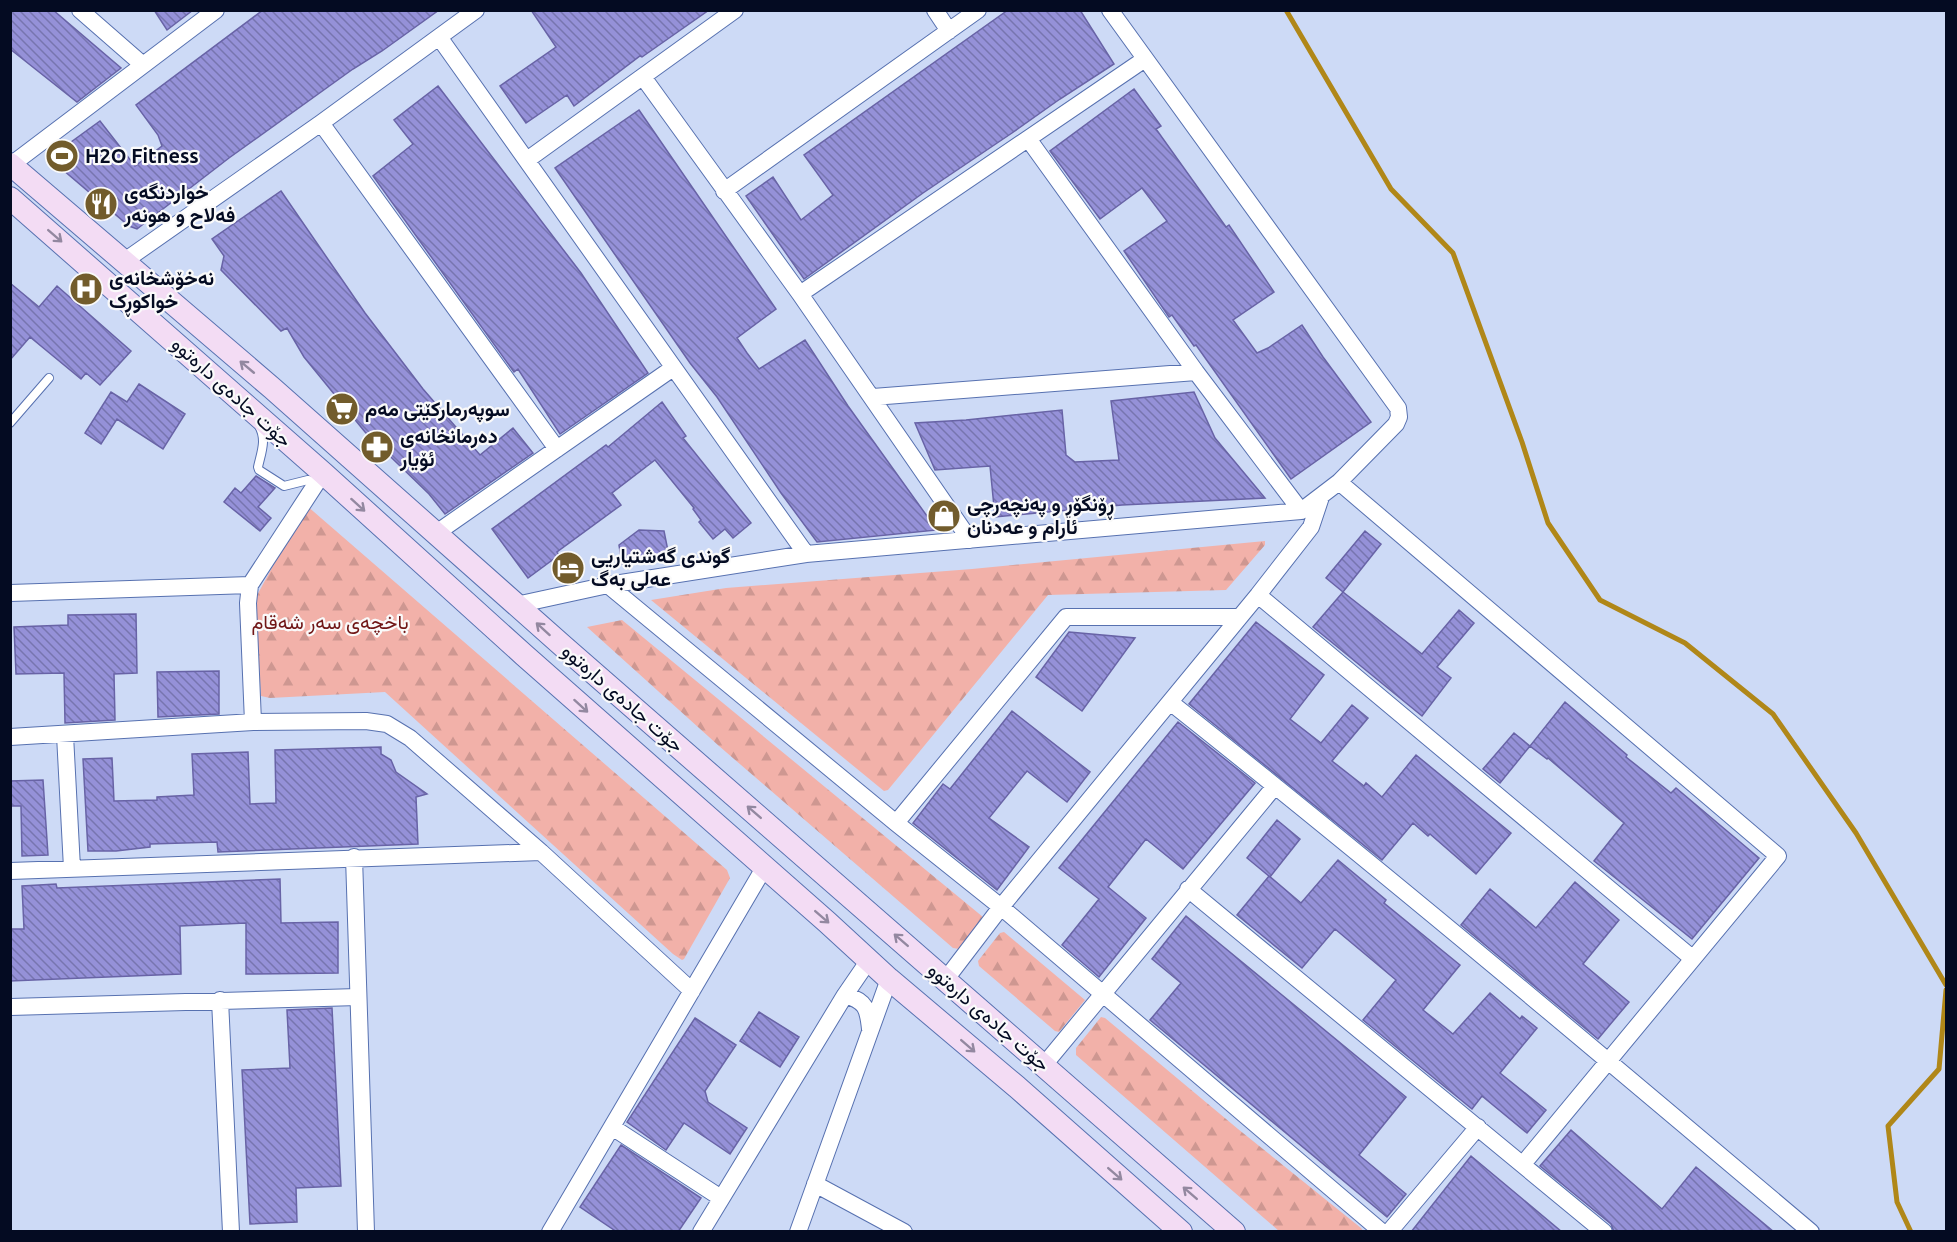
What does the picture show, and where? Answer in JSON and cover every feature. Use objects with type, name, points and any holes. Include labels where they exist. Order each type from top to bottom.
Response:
[{"type":"main road","name":"جۆت جادەی دارەتوو","points":[[11,165],[272,388],[435,534],[1234,1232]]},
{"type":"main road","name":"جۆت جادەی دارەتوو","points":[[10,198],[249,407],[320,477],[889,979],[1017,1087],[1181,1232]]},
{"type":"main road","points":[[760,864],[779,834]]},
{"type":"street","points":[[80,10],[143,65]]},
{"type":"street","points":[[11,165],[216,10]]},
{"type":"street","points":[[123,262],[321,123],[476,10]]},
{"type":"street","points":[[527,160],[735,10]]},
{"type":"street","points":[[935,10],[949,31]]},
{"type":"street","points":[[724,191],[978,10]]},
{"type":"street","points":[[516,604],[608,585],[806,554],[1300,511],[1322,497],[1339,482],[1396,424],[1399,417],[1398,408],[1110,10]]},
{"type":"street","points":[[439,38],[806,554]]},
{"type":"street","points":[[800,294],[1145,59]]},
{"type":"street","points":[[643,77],[873,397],[970,540]]},
{"type":"street","points":[[321,123],[557,449]]},
{"type":"street","points":[[1029,140],[1196,372],[1300,511]]},
{"type":"street","points":[[435,534],[673,368]]},
{"type":"street","points":[[873,397],[1196,372]]},
{"type":"street","points":[[253,722],[248,603],[250,585],[320,477]]},
{"type":"street","points":[[1339,482],[1778,856],[1523,1164]]},
{"type":"street","points":[[946,979],[1001,907],[1238,616],[1258,595],[1311,526],[1322,497]]},
{"type":"street","points":[[10,593],[250,585]]},
{"type":"street","points":[[608,585],[1001,907],[1382,1232]]},
{"type":"street","points":[[1258,595],[1692,958]]},
{"type":"street","points":[[896,823],[1066,617],[1238,616]]},
{"type":"street","points":[[1170,702],[1608,1060],[1811,1232]]},
{"type":"street","points":[[10,737],[253,722],[366,721],[387,724],[410,738],[541,852],[692,992]]},
{"type":"street","points":[[65,735],[72,868]]},
{"type":"street","points":[[1044,1065],[1275,786]]},
{"type":"street","points":[[10,871],[541,852]]},
{"type":"street","points":[[354,857],[366,1232]]},
{"type":"street","points":[[550,1232],[692,992],[760,864]]},
{"type":"street","points":[[1188,889],[1604,1232]]},
{"type":"street","points":[[701,1232],[845,995],[869,960]]},
{"type":"street","points":[[798,1232],[889,979]]},
{"type":"street","points":[[845,995],[857,999],[864,1005],[869,1015],[870,1030]]},
{"type":"street","points":[[10,1006],[358,997]]},
{"type":"street","points":[[220,1000],[231,1232]]},
{"type":"street","points":[[612,1127],[721,1198]]},
{"type":"street","points":[[1389,1232],[1479,1127]]},
{"type":"street","points":[[815,1184],[895,1229]]},
{"type":"lane","points":[[10,423],[49,378]]},
{"type":"lane","points":[[249,407],[262,432],[264,441],[259,470],[284,486],[320,477]]},
{"type":"green space","name":"باخچەی سەر شەقام","points":[[306,505],[727,870],[730,878],[684,959],[673,954],[385,692],[270,698],[261,696],[255,599]]},
{"type":"green space","points":[[1265,541],[1265,545],[1226,590],[1048,595],[888,790],[884,791],[651,600],[726,588],[972,569]]},
{"type":"green space","points":[[622,620],[983,917],[959,949],[953,948],[719,746],[587,627]]},
{"type":"green space","points":[[1004,932],[1085,1000],[1059,1032],[979,966],[978,961],[1000,933]]},
{"type":"green space","points":[[1101,1017],[1363,1231],[1279,1231],[1076,1055],[1076,1048]]},
{"type":"building","points":[[10,10],[53,10],[121,68],[77,102],[10,49]]},
{"type":"building","points":[[154,10],[193,10],[167,30]]},
{"type":"building","points":[[263,10],[439,10],[229,158],[137,229],[129,226],[49,158],[100,121],[135,166],[162,146],[158,135],[136,105]]},
{"type":"building","points":[[531,10],[709,10],[642,57],[640,56],[574,106],[567,95],[526,123],[500,86],[556,47]]},
{"type":"building","points":[[1008,10],[1080,10],[1114,64],[923,193],[804,279],[746,196],[773,177],[801,220],[833,195],[804,155]]},
{"type":"building","points":[[438,86],[581,273],[648,373],[560,434],[518,369],[514,372],[373,176],[413,144],[394,120]]},
{"type":"building","points":[[1134,89],[1161,126],[1156,129],[1226,227],[1229,225],[1274,292],[1233,320],[1257,353],[1302,325],[1371,422],[1291,479],[1196,345],[1194,346],[1172,315],[1169,317],[1124,251],[1167,221],[1142,188],[1100,219],[1050,151]]},
{"type":"building","points":[[639,110],[776,309],[737,338],[747,353],[759,369],[805,340],[848,406],[937,530],[817,542],[781,493],[717,397],[690,363],[555,168]]},
{"type":"building","points":[[281,191],[365,313],[423,389],[480,455],[513,428],[533,453],[445,514],[429,494],[365,432],[304,357],[287,328],[281,331],[221,270],[224,256],[212,239]]},
{"type":"building","points":[[10,283],[39,307],[57,286],[131,351],[100,385],[86,373],[81,379],[30,337],[10,360]]},
{"type":"building","points":[[139,384],[185,414],[163,449],[117,419],[101,444],[85,433],[111,392],[127,402]]},
{"type":"building","points":[[1194,392],[1215,438],[1265,498],[1122,505],[995,517],[990,466],[935,470],[915,423],[1062,410],[1066,455],[1075,462],[1119,460],[1111,401]]},
{"type":"building","points":[[662,402],[686,436],[683,438],[751,523],[733,538],[725,529],[713,539],[699,522],[701,520],[694,508],[655,460],[612,493],[621,505],[557,552],[559,555],[528,578],[492,529],[606,445],[608,447]]},
{"type":"building","points":[[256,476],[275,488],[258,507],[271,518],[260,531],[224,502],[235,488],[241,493]]},
{"type":"building","points":[[639,530],[664,531],[669,556],[622,564],[619,545]]},
{"type":"building","points":[[1365,531],[1381,544],[1343,592],[1326,578]]},
{"type":"building","points":[[1343,592],[1422,654],[1459,610],[1474,623],[1437,667],[1451,678],[1422,716],[1313,627]]},
{"type":"building","points":[[136,614],[137,673],[114,674],[115,720],[65,723],[64,673],[16,674],[14,627],[68,625],[68,615]]},
{"type":"building","points":[[1256,622],[1324,675],[1290,719],[1321,743],[1352,705],[1368,718],[1332,761],[1364,786],[1366,783],[1382,797],[1416,755],[1511,833],[1476,874],[1430,834],[1428,836],[1413,823],[1382,860],[1189,704]]},
{"type":"building","points":[[1069,632],[1135,638],[1082,711],[1036,677]]},
{"type":"building","points":[[219,671],[219,714],[158,717],[157,672]]},
{"type":"building","points":[[1565,702],[1627,755],[1626,757],[1671,793],[1676,788],[1759,858],[1692,939],[1594,861],[1624,823],[1548,758],[1530,746]]},
{"type":"building","points":[[1012,711],[1090,772],[1067,802],[1027,771],[989,818],[1029,847],[997,890],[913,823],[943,784],[950,789]]},
{"type":"building","points":[[1178,722],[1255,783],[1183,869],[1146,839],[1108,887],[1146,918],[1099,977],[1062,945],[1099,899],[1059,868]]},
{"type":"building","points":[[1514,733],[1530,746],[1500,783],[1483,769]]},
{"type":"building","points":[[381,747],[381,754],[391,760],[396,772],[427,794],[416,797],[418,844],[218,852],[217,842],[150,844],[150,847],[116,851],[88,851],[83,759],[112,758],[114,801],[157,800],[157,797],[194,795],[192,754],[248,752],[250,804],[276,803],[275,750]]},
{"type":"building","points":[[43,780],[48,855],[22,856],[21,806],[10,806],[10,781]]},
{"type":"building","points":[[1277,820],[1300,839],[1270,877],[1247,858]]},
{"type":"building","points":[[1338,860],[1386,900],[1384,903],[1460,965],[1423,1010],[1453,1034],[1490,993],[1520,1019],[1522,1016],[1537,1028],[1500,1073],[1546,1110],[1527,1133],[1482,1096],[1472,1109],[1363,1020],[1396,980],[1335,929],[1302,968],[1237,915],[1269,876],[1301,903]]},
{"type":"building","points":[[280,879],[281,923],[338,922],[338,973],[246,974],[246,923],[180,926],[181,974],[10,981],[10,929],[24,929],[22,886],[56,884],[57,888]]},
{"type":"building","points":[[1575,882],[1619,920],[1583,964],[1629,1002],[1598,1039],[1461,925],[1490,889],[1536,928]]},
{"type":"building","points":[[1186,916],[1406,1097],[1359,1155],[1406,1194],[1387,1217],[1150,1020],[1181,983],[1152,959]]},
{"type":"building","points":[[332,1008],[341,1186],[296,1188],[297,1222],[250,1224],[242,1070],[290,1068],[287,1010]]},
{"type":"building","points":[[759,1012],[799,1037],[780,1067],[740,1041]]},
{"type":"building","points":[[695,1018],[736,1045],[705,1091],[708,1102],[747,1128],[730,1154],[684,1123],[666,1150],[627,1122]]},
{"type":"building","points":[[1571,1130],[1662,1209],[1696,1167],[1774,1232],[1614,1232],[1611,1224],[1540,1166]]},
{"type":"building","points":[[621,1145],[701,1198],[678,1232],[617,1232],[580,1207]]},
{"type":"building","points":[[1471,1156],[1507,1186],[1562,1232],[1411,1232]]},
{"type":"waterway","points":[[1286,10],[1391,189],[1453,253],[1522,442],[1548,523],[1600,600],[1685,643],[1773,714],[1856,833],[1946,985]]},
{"type":"waterway","points":[[1911,1232],[1897,1202],[1888,1126],[1939,1069],[1946,990]]},
{"type":"place","name":"H2O Fitness","points":[[62,156]]},
{"type":"place","name":"خواردنگەی فەلاح و هونەر","points":[[101,204]]},
{"type":"place","name":"نەخۆشخانەی خواکوڕک","points":[[86,289]]},
{"type":"place","name":"سوپەرمارکێتی مەم","points":[[342,409]]},
{"type":"place","name":"دەرمانخانەی ئۆیار","points":[[377,447]]},
{"type":"place","name":"ڕۆنگۆڕ و پەنچەرچی ئارام و عەدنان","points":[[944,516]]},
{"type":"place","name":"گوندی گەشتیاریی عەلی بەگ","points":[[568,568]]}]
